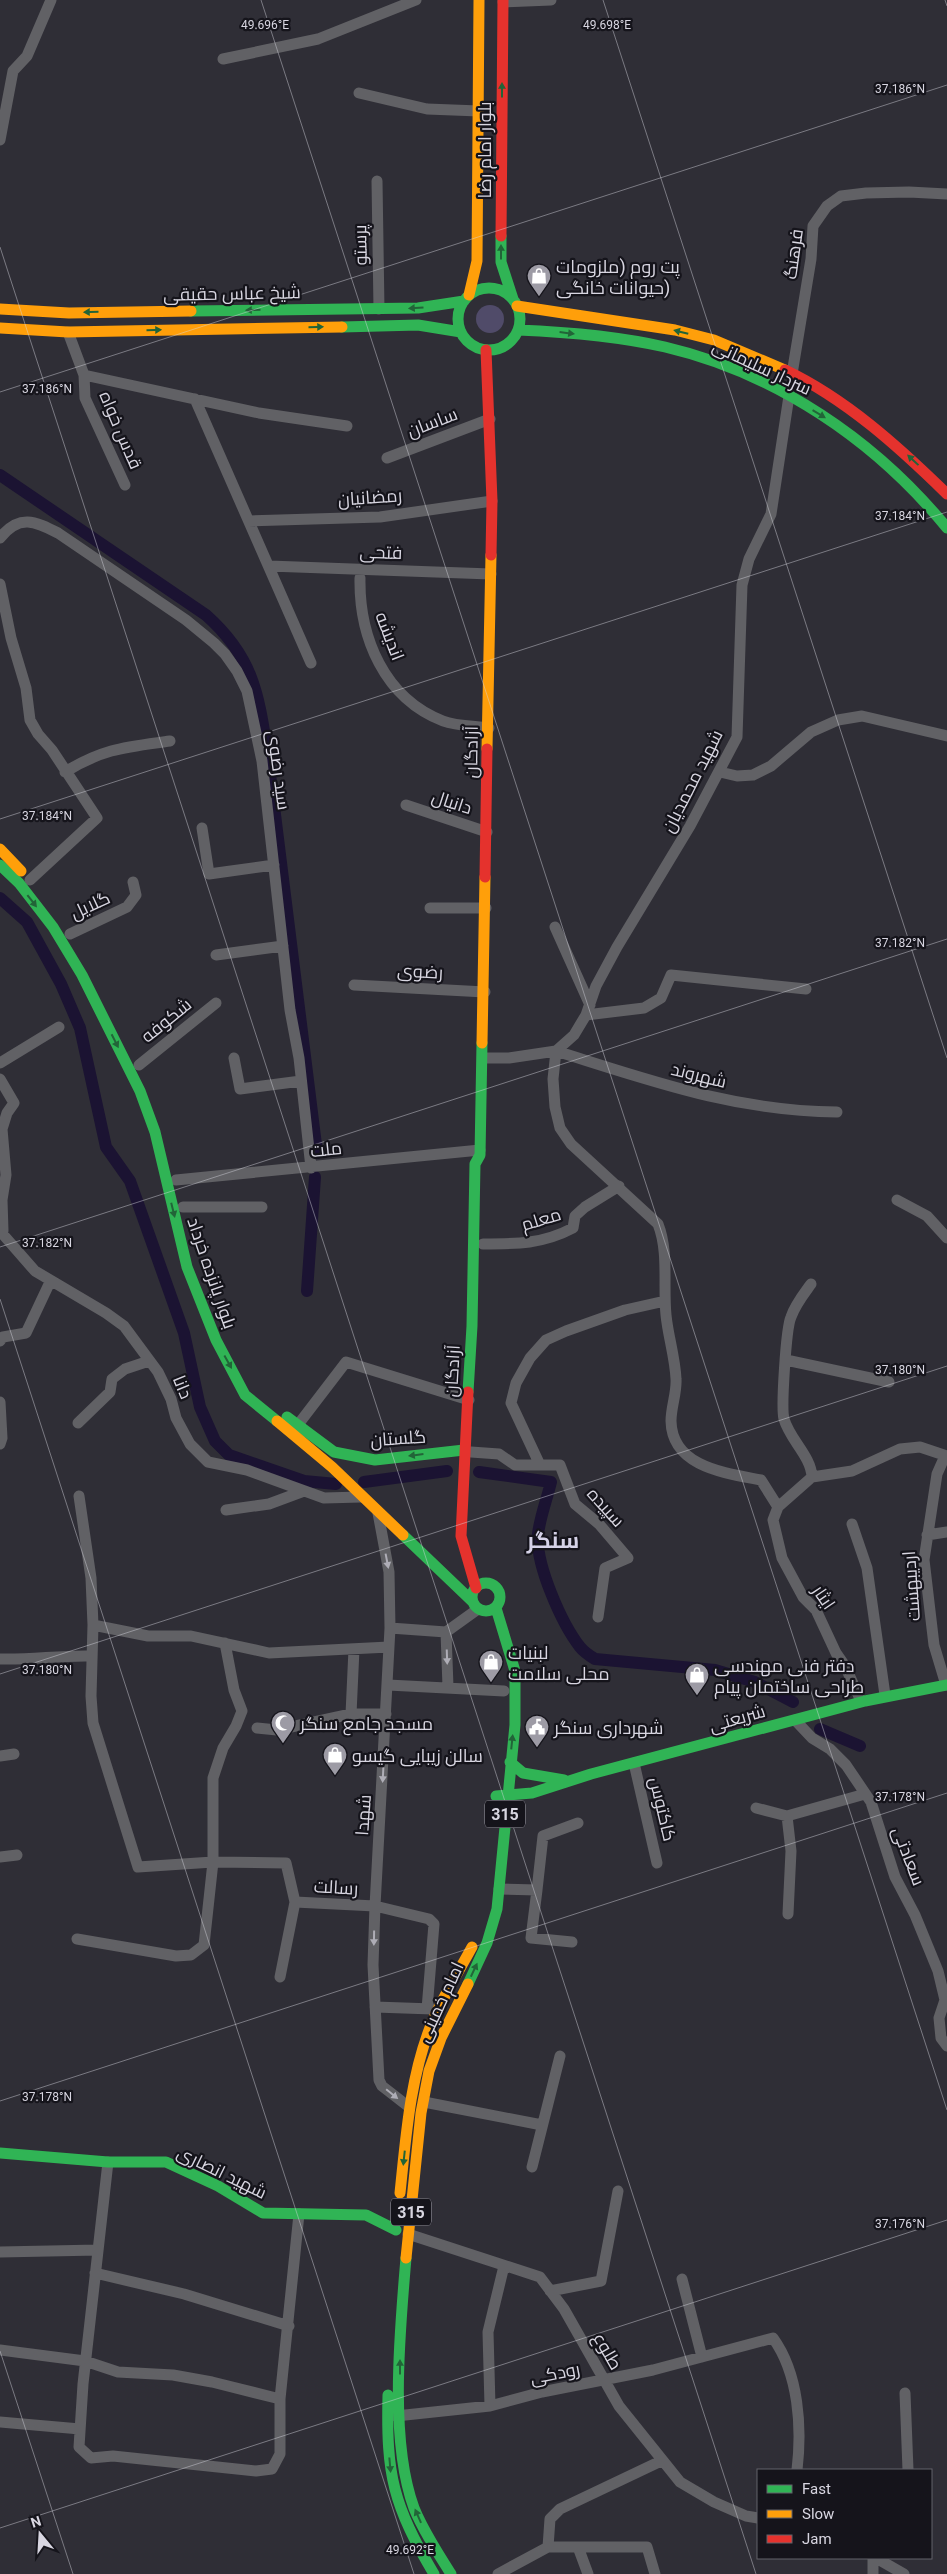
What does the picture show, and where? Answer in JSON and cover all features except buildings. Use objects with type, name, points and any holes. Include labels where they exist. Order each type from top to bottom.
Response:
[{"type":"main road","name":"بلوار امام رضا","points":[[467,298],[477,261],[479,0]]},
{"type":"main road","name":"بلوار امام رضا","points":[[503,1],[501,262],[515,303]]},
{"type":"main road","points":[[492,288],[507,294],[515,303],[520,314],[518,330],[509,343],[486,350],[471,344],[461,332],[458,316],[467,298],[476,291],[492,288]]},
{"type":"main road","name":"شیخ عباس حقیقی","points":[[0,309],[69,313],[379,309],[418,308],[467,298]]},
{"type":"main road","name":"سردار سلیمانی","points":[[515,303],[676,330],[717,341],[792,374],[836,399],[876,428],[913,459],[947,494]]},
{"type":"main road","name":"شیخ عباس حقیقی","points":[[0,328],[68,332],[418,324],[461,332]]},
{"type":"main road","name":"سردار سلیمانی","points":[[518,330],[626,340],[669,349],[712,361],[789,396],[864,444],[898,474],[936,513],[947,528]]},
{"type":"main road","name":"آزادگان","points":[[480,1585],[461,1536],[468,1451],[475,1164],[480,1153],[484,1058],[492,501],[486,350]]},
{"type":"main road","name":"بلوار پانزده خرداد","points":[[0,849],[30,880],[70,934],[91,970],[139,1065],[166,1129],[171,1182],[187,1267],[216,1340],[245,1394],[332,1467],[378,1513],[483,1607]]},
{"type":"main road","name":"بلوار پانزده خرداد","points":[[0,865],[19,884],[53,927],[82,975],[140,1091],[171,1182],[183,1207],[198,1263],[226,1336],[254,1388],[297,1426],[334,1452]]},
{"type":"main road","name":"آزادگان","points":[[468,1451],[478,1399],[485,1164],[480,1153]]},
{"type":"main road","name":"گلستان","points":[[334,1452],[375,1460],[468,1451]]},
{"type":"main road","points":[[483,1607],[500,1600],[500,1591],[493,1585],[480,1585],[472,1594],[483,1607],[500,1650],[505,1680],[503,1708]]},
{"type":"main road","name":"امام خمینی","points":[[400,2416],[400,2319],[408,2234],[429,2070],[451,2013],[486,1945],[492,1928],[499,1889],[500,1794],[503,1759],[516,1678],[511,1655],[483,1607]]},
{"type":"main road","name":"شریعتی","points":[[500,1794],[538,1791],[566,1780],[885,1695],[947,1685]]},
{"type":"main road","name":"شریعتی","points":[[503,1759],[523,1772],[566,1780]]},
{"type":"main road","name":"امام خمینی","points":[[494,1809],[500,1794]]},
{"type":"main road","name":"امام خمینی","points":[[399,2201],[409,2108],[432,2009],[474,1944],[482,1918]]},
{"type":"main road","name":"شهید انصاری","points":[[0,2153],[108,2162],[166,2162],[218,2186],[263,2213],[366,2215],[397,2225],[387,2416]]},
{"type":"main road","points":[[387,2416],[390,2473],[400,2512],[434,2574]]},
{"type":"main road","name":"315","points":[[400,2416],[401,2451],[411,2501],[424,2529],[451,2574]]},
{"type":"street","points":[[0,140],[13,71],[27,56],[51,0]]},
{"type":"street","points":[[223,59],[318,39],[416,0]]},
{"type":"street","points":[[503,1],[551,0]]},
{"type":"street","points":[[359,93],[427,109],[479,111]]},
{"type":"street","name":"پرستو","points":[[377,181],[379,309]]},
{"type":"street","name":"فرهنگ","points":[[792,374],[811,258],[813,226],[826,206],[841,196],[866,193],[909,192],[947,194]]},
{"type":"street","name":"قدس خواه","points":[[68,332],[84,374],[85,398],[125,485]]},
{"type":"street","points":[[84,374],[259,413],[347,426]]},
{"type":"street","name":"شهید محمدیان","points":[[556,1051],[574,1035],[588,1010],[596,986],[616,947],[720,772],[737,737],[742,586],[749,559],[771,514],[789,396]]},
{"type":"street","points":[[196,399],[311,663]]},
{"type":"street","name":"ساسان","points":[[387,458],[490,419]]},
{"type":"street","name":"رمضانیان","points":[[249,520],[380,517],[492,501]]},
{"type":"street","name":"سید رضوی","points":[[0,538],[14,525],[27,521],[46,527],[186,620],[225,654],[247,691],[262,761],[283,946],[312,1168]]},
{"type":"street","name":"فتحی","points":[[269,566],[491,574]]},
{"type":"street","name":"اندیشه","points":[[360,578],[360,605],[365,625],[376,659],[394,685],[417,709],[445,722],[489,728]]},
{"type":"street","points":[[0,584],[13,646],[26,688],[30,720],[97,818],[30,880]]},
{"type":"street","points":[[720,772],[737,776],[753,775],[772,766],[811,732],[838,720],[862,716],[947,736]]},
{"type":"street","points":[[65,772],[86,759],[111,749],[170,741]]},
{"type":"street","name":"دانیال","points":[[406,805],[487,832]]},
{"type":"street","points":[[202,828],[209,874],[274,864]]},
{"type":"street","name":"گلایل","points":[[70,934],[127,906],[136,895],[133,882]]},
{"type":"street","points":[[430,908],[486,908]]},
{"type":"street","points":[[555,927],[588,1010],[644,1008],[661,998],[671,975],[684,975],[790,989],[806,989]]},
{"type":"street","points":[[216,955],[283,946]]},
{"type":"street","name":"رضوی","points":[[354,985],[484,992]]},
{"type":"street","name":"شکوفه","points":[[139,1065],[216,1003]]},
{"type":"street","points":[[0,1063],[59,1027]]},
{"type":"street","points":[[484,1058],[509,1058],[556,1051],[553,1079],[555,1107],[560,1128],[571,1144],[619,1186],[658,1224],[664,1240],[665,1301],[677,1380],[671,1423],[674,1442],[686,1455],[714,1471],[760,1480],[778,1507],[812,1477],[852,1471],[900,1449],[920,1447],[946,1456]]},
{"type":"street","name":"شهروند","points":[[556,1051],[684,1092],[755,1106],[802,1112],[837,1112]]},
{"type":"street","points":[[234,1058],[240,1090],[301,1081]]},
{"type":"street","points":[[0,1080],[14,1103],[7,1113],[2,1129],[6,1175],[2,1200],[1,1231]]},
{"type":"street","name":"ملت","points":[[171,1182],[480,1153]]},
{"type":"street","name":"معلم","points":[[483,1244],[528,1244],[564,1233],[573,1228],[575,1216],[585,1207],[619,1186]]},
{"type":"street","points":[[897,1200],[927,1216],[947,1238]]},
{"type":"street","points":[[183,1207],[262,1206]]},
{"type":"street","name":"دانا","points":[[1,1231],[34,1271],[106,1313],[124,1326],[158,1372],[176,1418],[190,1444],[208,1462],[247,1470],[324,1498],[361,1497]]},
{"type":"street","points":[[0,1341],[3,1337],[26,1334],[50,1282]]},
{"type":"street","points":[[811,1284],[799,1300],[790,1319],[783,1392],[784,1418],[793,1440],[812,1468],[812,1477]]},
{"type":"street","points":[[540,1465],[511,1403],[516,1383],[530,1358],[546,1340],[560,1334],[602,1317],[665,1301]]},
{"type":"street","points":[[786,1360],[889,1382]]},
{"type":"street","points":[[78,1423],[110,1392],[112,1379],[125,1369],[149,1361]]},
{"type":"street","points":[[297,1426],[346,1362],[469,1400]]},
{"type":"street","points":[[0,1402],[2,1438],[0,1444]]},
{"type":"street","name":"سپیده","points":[[468,1451],[499,1454],[515,1465],[560,1465],[575,1504],[599,1524],[628,1558],[605,1568],[598,1617]]},
{"type":"street","name":"اردیبهشت","points":[[946,1456],[936,1474],[924,1560],[934,1645],[947,1685]]},
{"type":"street","points":[[226,1510],[269,1504],[304,1491]]},
{"type":"street","points":[[79,1496],[91,1578],[93,1625],[91,1696],[93,1724],[138,1867],[213,1862],[286,1863],[295,1902],[280,1977]]},
{"type":"street","name":"ایثار","points":[[778,1507],[774,1520],[782,1558],[803,1597],[816,1610],[836,1653],[846,1666],[861,1702]]},
{"type":"street","name":"شهدا","points":[[378,1513],[389,1572],[390,1628],[375,1906],[375,2007],[379,2080],[382,2086],[409,2108]]},
{"type":"street","points":[[852,1524],[867,1568],[885,1695]]},
{"type":"street","points":[[926,1535],[947,1532]]},
{"type":"street","points":[[390,1628],[446,1632],[483,1607]]},
{"type":"street","points":[[93,1625],[148,1636],[191,1636],[269,1653],[389,1647]]},
{"type":"street","points":[[446,1632],[448,1687]]},
{"type":"street","points":[[77,1939],[176,1956],[191,1955],[204,1945],[213,1862],[213,1778],[223,1748],[236,1726],[242,1711],[234,1690],[225,1642]]},
{"type":"street","points":[[351,1714],[354,1649]]},
{"type":"street","points":[[0,1659],[30,1660],[59,1655],[92,1656]]},
{"type":"street","points":[[388,1684],[504,1691]]},
{"type":"street","points":[[257,1728],[277,1730],[351,1714],[386,1714]]},
{"type":"street","name":"سعادتی","points":[[794,1720],[812,1738],[830,1749],[846,1766],[871,1802],[895,1877],[915,1915],[938,1971],[946,2001],[939,2018],[941,2038],[947,2046]]},
{"type":"street","points":[[0,1756],[14,1754]]},
{"type":"street","name":"کاکتوس","points":[[634,1763],[657,1863]]},
{"type":"street","points":[[756,1808],[788,1816],[865,1794]]},
{"type":"street","points":[[788,1816],[790,1851],[788,1914]]},
{"type":"street","points":[[572,1942],[531,1938],[543,1836],[578,1824]]},
{"type":"street","points":[[0,1857],[17,1855]]},
{"type":"street","points":[[499,1889],[538,1890]]},
{"type":"street","name":"رسالت","points":[[295,1902],[375,1906],[423,1916],[434,1924],[432,2009]]},
{"type":"street","points":[[375,2007],[432,2009],[451,2013]]},
{"type":"street","points":[[532,2167],[560,2056]]},
{"type":"street","points":[[424,2102],[542,2125]]},
{"type":"street","points":[[108,2162],[85,2361],[80,2429],[79,2447],[91,2458],[113,2456],[256,2471],[272,2469],[280,2454],[280,2400],[299,2214]]},
{"type":"street","points":[[550,2291],[601,2281],[618,2191]]},
{"type":"street","name":"طلوع","points":[[408,2234],[540,2278],[564,2309],[619,2406],[661,2461],[680,2482],[714,2502],[746,2516],[757,2518]]},
{"type":"street","points":[[0,2252],[98,2250]]},
{"type":"street","points":[[490,2406],[488,2332],[504,2266]]},
{"type":"street","points":[[95,2273],[184,2294],[289,2326]]},
{"type":"street","points":[[682,2279],[702,2357]]},
{"type":"street","name":"رودکی","points":[[387,2416],[490,2406],[542,2392],[604,2381],[773,2338],[780,2349],[794,2385],[799,2449],[797,2469]]},
{"type":"street","points":[[0,2350],[85,2361],[118,2372],[173,2376],[212,2382],[280,2400]]},
{"type":"street","points":[[905,2393],[908,2469]]},
{"type":"street","points":[[0,2422],[80,2429]]},
{"type":"street","points":[[548,2547],[550,2519],[560,2509],[661,2461]]},
{"type":"street","points":[[498,2574],[548,2547],[647,2547],[655,2574]]},
{"type":"street","points":[[578,2547],[588,2574]]},
{"type":"street","points":[[873,2574],[874,2559]]},
{"type":"street","points":[[878,2559],[891,2562],[904,2574]]},
{"type":"shaded area","points":[[490,305],[500,309],[504,319],[500,329],[490,333],[480,329],[476,319],[480,309]]},
{"type":"waterway","points":[[0,475],[206,615],[234,645],[243,660],[256,692],[267,750],[317,1153]]},
{"type":"waterway","points":[[0,898],[27,922],[61,984],[80,1028],[106,1147],[130,1181],[184,1333],[200,1407],[215,1441],[229,1455],[304,1481],[336,1484]]},
{"type":"waterway","points":[[307,1291],[315,1177]]},
{"type":"waterway","points":[[364,1482],[447,1471]]},
{"type":"waterway","points":[[479,1472],[551,1482],[538,1534],[538,1547],[545,1577],[558,1609],[573,1637],[587,1654],[595,1659],[715,1670],[755,1682],[793,1702]]},
{"type":"waterway","points":[[820,1729],[860,1746]]},
{"type":"traffic: fast","points":[[501,236],[501,262],[513,299]]},
{"type":"traffic: fast","points":[[489,288],[501,291],[511,297],[517,307],[520,319],[517,331],[511,341],[501,347],[489,350],[477,347],[467,341],[461,331],[458,319],[461,307],[467,297],[477,291],[489,288]]},
{"type":"traffic: fast","points":[[191,311],[418,308],[464,301]]},
{"type":"traffic: fast","points":[[342,327],[418,325],[461,332]]},
{"type":"traffic: fast","points":[[518,330],[592,335],[647,343],[706,359],[746,374],[784,392],[821,414],[855,439],[888,466],[919,496],[947,528]]},
{"type":"traffic: fast","points":[[0,865],[19,883],[53,927],[82,975],[140,1091],[155,1132],[187,1267],[216,1340],[245,1395],[277,1421]]},
{"type":"traffic: fast","points":[[468,1392],[472,1326],[475,1164],[480,1155],[482,1043]]},
{"type":"traffic: fast","points":[[287,1417],[334,1452],[375,1460],[464,1450]]},
{"type":"traffic: fast","points":[[403,1535],[473,1602]]},
{"type":"traffic: fast","points":[[486,1583],[496,1587],[500,1597],[496,1607],[486,1611],[476,1607],[472,1597],[476,1587],[486,1583]]},
{"type":"traffic: fast","points":[[468,1984],[487,1943],[497,1909],[515,1725],[515,1671],[496,1608]]},
{"type":"traffic: fast","points":[[496,1796],[532,1793],[591,1774],[865,1701],[947,1685]]},
{"type":"traffic: fast","points":[[510,1762],[523,1773],[564,1780]]},
{"type":"traffic: fast","points":[[0,2153],[108,2162],[166,2162],[218,2186],[263,2213],[366,2215],[396,2230]]},
{"type":"traffic: fast","points":[[406,2258],[398,2384],[401,2450],[406,2481],[414,2508],[426,2533],[451,2574]]},
{"type":"traffic: fast","points":[[388,2395],[389,2447],[395,2489],[409,2528],[434,2574]]},
{"type":"traffic: slow","points":[[469,295],[477,261],[479,0]]},
{"type":"traffic: slow","points":[[517,306],[675,330],[714,340],[785,370]]},
{"type":"traffic: slow","points":[[0,309],[69,313],[191,311]]},
{"type":"traffic: slow","points":[[0,328],[68,332],[342,327]]},
{"type":"traffic: slow","points":[[487,749],[491,555]]},
{"type":"traffic: slow","points":[[0,849],[21,871]]},
{"type":"traffic: slow","points":[[482,1043],[485,877]]},
{"type":"traffic: slow","points":[[277,1421],[332,1467],[403,1535]]},
{"type":"traffic: slow","points":[[400,2193],[410,2108],[424,2045],[440,2005],[472,1947]]},
{"type":"traffic: slow","points":[[406,2258],[421,2113],[429,2071],[441,2038],[468,1984]]},
{"type":"traffic: jam","points":[[501,236],[503,0]]},
{"type":"traffic: jam","points":[[486,350],[492,501],[491,555]]},
{"type":"traffic: jam","points":[[785,370],[829,395],[871,425],[947,494]]},
{"type":"traffic: jam","points":[[485,877],[487,749]]},
{"type":"traffic: jam","points":[[468,1392],[461,1536],[476,1588]]},
{"type":"place","name":"پت روم (ملزومات حیوانات خانگی)","points":[[539,297]]},
{"type":"place","name":"لبنیات محلی سلامت","points":[[491,1683]]},
{"type":"place","name":"دفتر فنی مهندسی طراحی ساختمان پیام","points":[[697,1696]]},
{"type":"place","name":"مسجد جامع سنگر","points":[[283,1744]]},
{"type":"place","name":"شهرداری سنگر","points":[[537,1748]]},
{"type":"place","name":"سالن زیبایی گیسو","points":[[335,1776]]},
{"type":"district","name":"سنگر","points":[[553,1540]]}]
